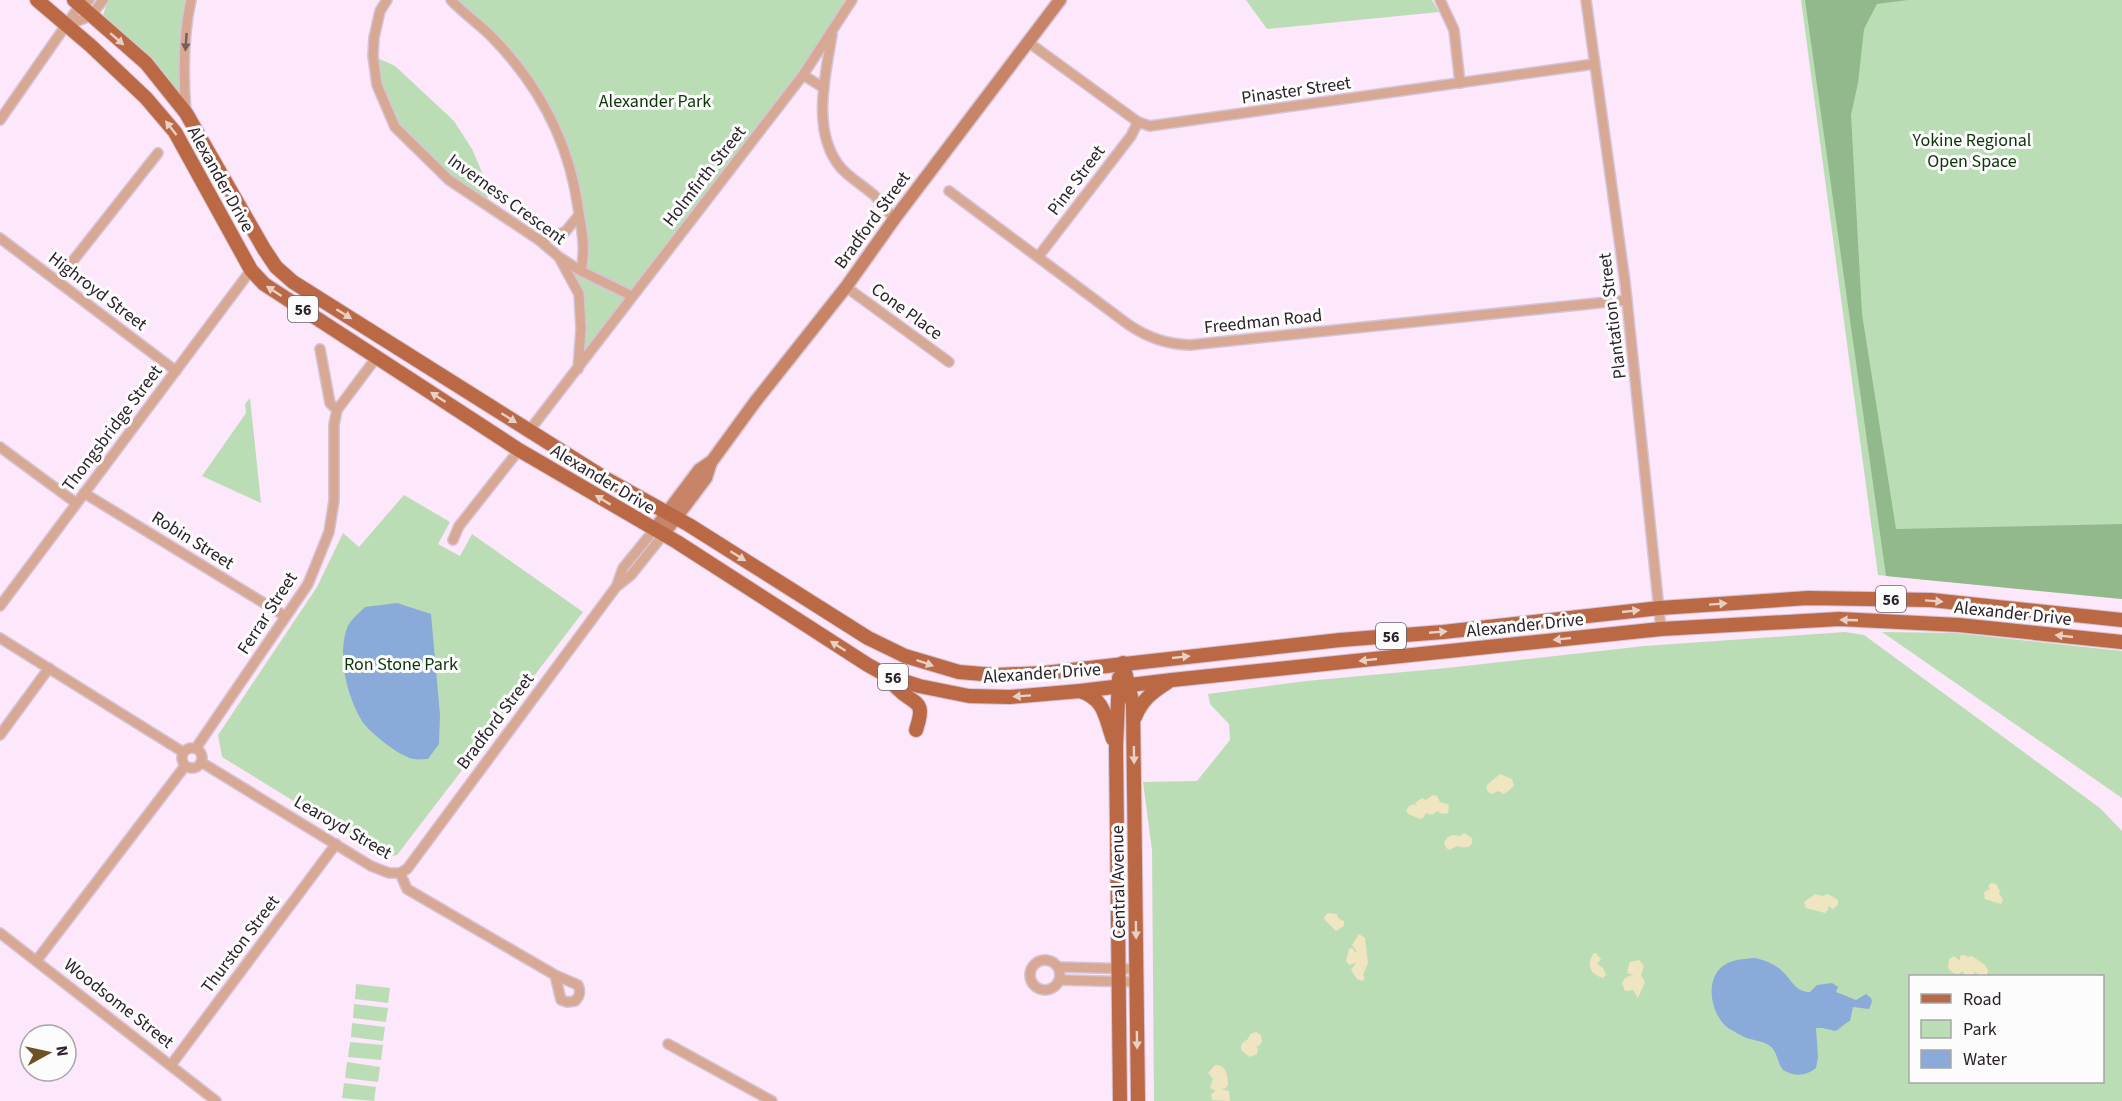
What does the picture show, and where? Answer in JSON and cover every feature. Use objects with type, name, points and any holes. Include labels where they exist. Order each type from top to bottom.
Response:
[{"type":"main road","name":"Alexander Drive","points":[[37,0],[146,98],[175,132],[251,270],[264,284],[519,450],[658,532],[888,676],[919,686],[969,696],[1010,697],[1662,629],[1839,619],[1959,625],[2122,642]]},
{"type":"main road","name":"Alexander Drive","points":[[81,2],[91,16],[146,63],[186,113],[264,249],[276,267],[303,289],[603,477],[672,516],[867,638],[905,656],[945,669],[980,674],[1044,673],[1660,608],[1808,598],[1931,600],[2122,620]]},
{"type":"main road","name":"Central Avenue","points":[[1120,1101],[1116,747],[1123,686],[1122,663]]},
{"type":"main road","points":[[888,676],[897,688],[917,704],[921,713],[916,730]]},
{"type":"main road","points":[[1133,722],[1142,701],[1152,691],[1172,680]]},
{"type":"main road","name":"Central Avenue","points":[[1123,686],[1133,722],[1138,1101]]},
{"type":"main road","points":[[1080,691],[1093,695],[1101,705],[1116,747]]},
{"type":"street","points":[[67,25],[91,16],[103,0]]},
{"type":"street","points":[[186,113],[183,84],[191,0]]},
{"type":"street","name":"Inverness Crescent","points":[[387,0],[380,11],[373,56],[377,85],[395,127],[449,180],[581,271],[632,296]]},
{"type":"street","points":[[451,0],[492,37],[526,77],[547,110],[565,151],[576,193],[585,252],[581,271]]},
{"type":"street","name":"Holmfirth Street","points":[[529,431],[803,75],[852,0]]},
{"type":"street","name":"Bradford Street","points":[[400,873],[407,869],[616,587],[623,568],[672,516],[699,471],[712,461],[1060,0]]},
{"type":"street","points":[[1440,0],[1454,30],[1460,83]]},
{"type":"street","name":"Plantation Street","points":[[1586,0],[1628,300],[1662,629]]},
{"type":"street","points":[[0,120],[81,2]]},
{"type":"street","points":[[833,30],[824,87],[823,121],[833,157],[842,170],[876,197],[895,218]]},
{"type":"street","points":[[1028,42],[1138,122]]},
{"type":"street","name":"Pinaster Street","points":[[1138,122],[1150,126],[1162,125],[1594,64]]},
{"type":"street","points":[[803,75],[824,87]]},
{"type":"street","name":"Pine Street","points":[[1038,257],[1131,136],[1138,122]]},
{"type":"street","points":[[57,281],[158,153]]},
{"type":"street","name":"Freedman Road","points":[[949,191],[1143,334],[1176,344],[1628,300]]},
{"type":"street","points":[[539,240],[565,231],[579,215]]},
{"type":"street","name":"Highroyd Street","points":[[0,238],[176,371]]},
{"type":"street","points":[[559,257],[579,294],[581,329],[578,369]]},
{"type":"street","name":"Thongsbridge Street","points":[[0,606],[251,270]]},
{"type":"street","name":"Cone Place","points":[[846,286],[949,362]]},
{"type":"street","name":"Ferrar Street","points":[[196,748],[308,584],[330,532],[334,501],[334,425],[337,410],[330,403],[320,349]]},
{"type":"street","points":[[337,410],[376,358]]},
{"type":"street","points":[[0,447],[76,503]]},
{"type":"street","points":[[453,540],[459,526],[519,450]]},
{"type":"street","name":"Robin Street","points":[[84,493],[285,616]]},
{"type":"street","points":[[0,638],[183,752]]},
{"type":"street","points":[[0,735],[49,668]]},
{"type":"street","points":[[189,748],[196,748],[201,754],[201,762],[194,768],[185,766],[181,759],[183,752],[189,748]]},
{"type":"street","name":"Learoyd Street","points":[[201,762],[380,871],[400,873],[407,889],[555,975]]},
{"type":"street","points":[[37,960],[185,766]]},
{"type":"street","name":"Thurston Street","points":[[171,1065],[336,844]]},
{"type":"street","name":"Woodsome Street","points":[[0,933],[216,1101]]},
{"type":"street","points":[[1119,975],[1058,967],[1050,961],[1041,960],[1033,966],[1030,975],[1033,984],[1041,989],[1050,989],[1059,980],[1137,975]]},
{"type":"street","points":[[1058,967],[1059,980]]},
{"type":"street","points":[[668,1044],[772,1101]]},
{"type":"green space","points":[[108,0],[191,0],[186,113],[102,18]]},
{"type":"green space","name":"Alexander Park","points":[[452,0],[852,0],[833,30],[578,369],[579,294],[559,257],[581,271],[585,252],[565,151],[526,77]]},
{"type":"green space","points":[[1246,0],[1432,0],[1439,12],[1267,29]]},
{"type":"green space","name":"Yokine Regional Open Space","points":[[1801,0],[2122,0],[2122,599],[1878,575]]},
{"type":"green space","points":[[1805,0],[1908,0],[1877,4],[1864,29],[1858,83],[1851,115],[1862,314],[1896,529],[2122,524],[2122,599],[1886,576]]},
{"type":"green space","points":[[373,56],[395,66],[454,121],[472,149],[487,184],[488,206],[449,180],[395,127]]},
{"type":"green space","points":[[250,398],[261,503],[202,476],[246,413],[245,404]]},
{"type":"green space","name":"Ron Stone Park","points":[[404,495],[450,522],[438,544],[460,556],[472,534],[583,612],[397,855],[385,857],[222,757],[218,735],[317,587],[343,533],[359,547]]},
{"type":"green space","points":[[1845,632],[1864,635],[2100,808],[2122,831],[2122,1101],[1154,1101],[1152,850],[1143,782],[1197,781],[1230,740],[1229,724],[1210,704],[1208,694],[1306,681],[1645,646]]},
{"type":"green space","points":[[1882,632],[1956,633],[2122,651],[2122,798]]},
{"type":"green space","points":[[356,984],[390,988],[388,1003],[355,999]]},
{"type":"green space","points":[[354,1004],[388,1008],[386,1022],[353,1018]]},
{"type":"green space","points":[[352,1023],[385,1027],[383,1041],[351,1037]]},
{"type":"green space","points":[[350,1042],[383,1045],[381,1060],[348,1057]]},
{"type":"green space","points":[[347,1062],[380,1067],[378,1082],[345,1078]]},
{"type":"green space","points":[[344,1083],[376,1087],[374,1101],[342,1098]]},
{"type":"sand","points":[[1500,774],[1512,779],[1514,786],[1503,794],[1499,791],[1491,794],[1486,789],[1487,785]]},
{"type":"sand","points":[[1433,795],[1437,796],[1440,802],[1449,805],[1448,813],[1442,814],[1437,811],[1432,815],[1426,813],[1420,819],[1408,814],[1406,810],[1409,806],[1414,804],[1418,807],[1415,803]]},
{"type":"sand","points":[[1464,833],[1472,838],[1470,846],[1457,846],[1450,850],[1446,848],[1444,842],[1448,837],[1460,836]]},
{"type":"sand","points":[[1991,883],[1996,884],[2000,891],[1999,894],[2003,899],[2001,904],[1985,899],[1984,892],[1990,889],[1988,886]]},
{"type":"sand","points":[[1815,894],[1823,896],[1828,894],[1838,900],[1838,905],[1833,909],[1828,906],[1825,913],[1806,908],[1804,902]]},
{"type":"sand","points":[[1328,913],[1337,914],[1338,918],[1344,921],[1344,926],[1336,931],[1325,920],[1324,917]]},
{"type":"sand","points":[[1359,934],[1365,938],[1368,963],[1363,975],[1365,978],[1362,981],[1357,979],[1351,970],[1356,963],[1349,965],[1346,961],[1349,949],[1352,948],[1357,952],[1352,945]]},
{"type":"sand","points":[[1594,953],[1601,959],[1597,964],[1603,968],[1606,975],[1603,978],[1592,971],[1590,961]]},
{"type":"sand","points":[[1954,956],[1960,961],[1960,956],[1972,956],[1985,965],[1988,970],[1987,975],[1978,975],[1976,972],[1972,975],[1964,975],[1963,971],[1958,974],[1953,973],[1948,968],[1949,959]]},
{"type":"sand","points":[[1639,960],[1644,966],[1641,975],[1645,982],[1638,998],[1633,990],[1625,991],[1622,983],[1625,978],[1634,974],[1629,974],[1627,971],[1630,962]]},
{"type":"sand","points":[[1256,1032],[1261,1035],[1262,1042],[1256,1046],[1257,1054],[1250,1057],[1242,1051],[1241,1045],[1250,1034]]},
{"type":"sand","points":[[1215,1065],[1222,1066],[1226,1071],[1228,1085],[1221,1089],[1229,1091],[1230,1101],[1212,1100],[1211,1094],[1216,1091],[1210,1088],[1213,1079],[1208,1073]]},
{"type":"water","points":[[397,603],[431,614],[440,715],[439,744],[428,759],[408,757],[386,744],[372,732],[357,711],[345,676],[344,639],[350,622],[365,607]]},
{"type":"water","points":[[1755,958],[1778,968],[1795,986],[1805,992],[1810,992],[1817,985],[1832,983],[1838,987],[1836,992],[1856,1000],[1866,994],[1871,998],[1869,1009],[1853,1007],[1850,1021],[1837,1030],[1816,1028],[1818,1057],[1816,1068],[1808,1073],[1796,1075],[1783,1070],[1775,1051],[1770,1046],[1744,1037],[1728,1028],[1717,1015],[1712,988],[1717,972],[1730,962]]}]
